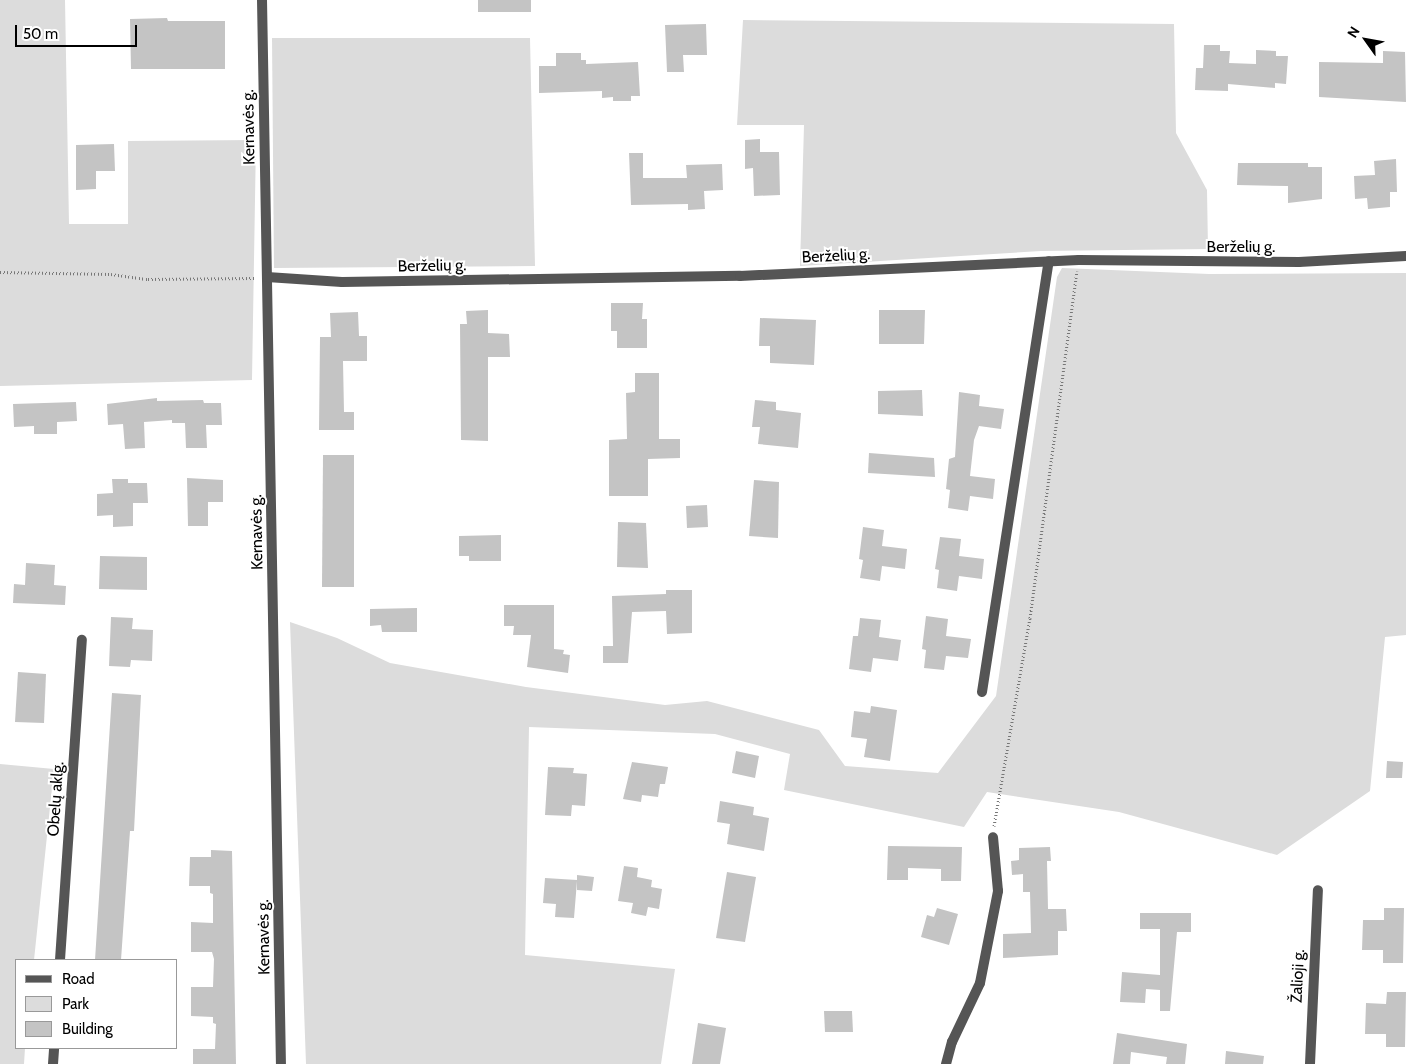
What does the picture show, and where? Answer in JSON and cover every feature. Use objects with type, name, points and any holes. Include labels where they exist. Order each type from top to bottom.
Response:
[{"type":"street","name":"Kernavės g.","points":[[262,0],[281,1064]]},
{"type":"street","name":"Berželių g.","points":[[267,278],[342,282],[740,276],[1078,260],[1299,262],[1406,256]]},
{"type":"street","points":[[982,692],[1049,261]]},
{"type":"street","name":"Obelų aklg.","points":[[60,959],[82,640]]},
{"type":"street","points":[[946,1064],[952,1042],[980,983],[998,891],[993,837]]},
{"type":"street","name":"Žalioji g.","points":[[1310,1064],[1318,890]]},
{"type":"street","points":[[53,1064],[54,1049]]},
{"type":"path","points":[[993,837],[1000,776],[1030,618],[1078,260]]},
{"type":"path","points":[[0,272],[111,274],[148,279],[267,278]]},
{"type":"green space","points":[[0,0],[65,0],[69,224],[128,224],[128,141],[256,140],[252,380],[0,386]]},
{"type":"green space","points":[[743,20],[1174,24],[1176,133],[1207,190],[1208,249],[1041,251],[800,266],[804,125],[737,125]]},
{"type":"green space","points":[[272,38],[530,38],[535,266],[274,268]]},
{"type":"green space","points":[[1062,268],[1209,274],[1406,273],[1406,635],[1385,637],[1370,791],[1277,855],[1119,812],[987,792],[964,827],[784,790],[790,754],[715,734],[529,727],[525,955],[675,969],[661,1064],[306,1064],[290,622],[337,638],[390,663],[526,687],[665,705],[707,701],[819,730],[845,766],[938,773],[996,696],[1057,277]]},
{"type":"green space","points":[[0,764],[54,769],[34,959],[15,959],[15,1049],[25,1049],[24,1064],[0,1064]]},
{"type":"building","points":[[478,0],[531,0],[531,12],[478,12]]},
{"type":"building","points":[[167,18],[168,21],[225,21],[225,69],[131,69],[130,19]]},
{"type":"building","points":[[706,24],[707,55],[683,55],[684,72],[667,72],[665,25]]},
{"type":"building","points":[[1204,45],[1220,45],[1220,51],[1230,51],[1229,63],[1256,64],[1256,50],[1276,51],[1276,56],[1288,56],[1286,84],[1275,83],[1275,88],[1228,84],[1228,91],[1195,90],[1196,68],[1203,68]]},
{"type":"building","points":[[1383,51],[1405,52],[1406,102],[1319,97],[1319,62],[1383,63]]},
{"type":"building","points":[[556,53],[581,53],[581,60],[586,60],[586,64],[638,62],[640,96],[631,96],[631,101],[613,101],[613,97],[602,98],[602,91],[539,93],[539,66],[556,66]]},
{"type":"building","points":[[760,139],[760,152],[779,152],[780,195],[754,196],[753,168],[745,169],[745,140]]},
{"type":"building","points":[[114,144],[115,171],[96,171],[96,189],[76,190],[76,145]]},
{"type":"building","points":[[629,153],[643,153],[643,178],[687,178],[686,165],[722,164],[723,190],[704,191],[705,209],[688,210],[688,204],[631,205]]},
{"type":"building","points":[[1396,159],[1397,192],[1390,192],[1390,207],[1368,209],[1367,198],[1355,199],[1354,176],[1375,175],[1374,161]]},
{"type":"building","points":[[1238,163],[1308,163],[1308,167],[1322,167],[1322,199],[1288,203],[1288,186],[1237,185]]},
{"type":"building","points":[[611,303],[643,303],[642,319],[647,319],[647,348],[617,348],[617,331],[611,331]]},
{"type":"building","points":[[488,310],[488,333],[509,334],[510,357],[488,357],[488,441],[461,440],[460,324],[467,324],[466,311]]},
{"type":"building","points":[[879,310],[925,310],[924,344],[879,344]]},
{"type":"building","points":[[358,312],[359,336],[367,336],[367,361],[343,361],[344,412],[354,412],[354,430],[319,430],[320,337],[331,337],[330,313]]},
{"type":"building","points":[[760,318],[816,320],[814,365],[770,363],[770,346],[759,346]]},
{"type":"building","points":[[635,373],[659,373],[659,439],[680,439],[680,458],[648,459],[648,496],[609,496],[609,440],[627,439],[626,393],[635,392]]},
{"type":"building","points":[[922,390],[923,416],[878,414],[878,391]]},
{"type":"building","points":[[959,392],[980,395],[979,406],[1004,409],[1001,429],[979,426],[974,440],[970,476],[995,479],[993,499],[970,496],[968,511],[948,508],[950,490],[946,489],[949,459],[955,457]]},
{"type":"building","points":[[157,398],[157,401],[203,400],[204,403],[221,403],[222,425],[206,425],[207,448],[186,448],[185,423],[172,423],[172,420],[144,422],[145,448],[125,449],[123,424],[108,425],[107,404]]},
{"type":"building","points":[[755,400],[776,402],[776,410],[801,413],[798,448],[758,444],[760,427],[752,427]]},
{"type":"building","points":[[76,402],[77,421],[57,422],[57,434],[34,434],[34,426],[14,427],[13,404]]},
{"type":"building","points":[[869,453],[934,458],[935,477],[868,473]]},
{"type":"building","points":[[323,455],[354,455],[354,587],[322,587]]},
{"type":"building","points":[[187,478],[223,480],[223,502],[208,502],[208,526],[188,526]]},
{"type":"building","points":[[112,479],[128,479],[128,483],[147,483],[148,503],[133,503],[133,526],[113,527],[113,515],[97,516],[97,494],[113,493]]},
{"type":"building","points":[[754,480],[779,482],[778,538],[749,536]]},
{"type":"building","points":[[707,505],[708,527],[687,528],[686,506]]},
{"type":"building","points":[[618,522],[646,523],[648,568],[617,567]]},
{"type":"building","points":[[863,527],[884,530],[882,546],[907,549],[905,569],[882,566],[880,581],[860,578],[863,560],[859,559]]},
{"type":"building","points":[[501,535],[501,561],[469,561],[469,556],[459,556],[459,536]]},
{"type":"building","points":[[940,537],[961,539],[959,556],[984,559],[982,579],[959,576],[957,591],[937,588],[939,570],[935,569]]},
{"type":"building","points":[[100,556],[147,557],[147,590],[99,589]]},
{"type":"building","points":[[26,563],[55,565],[54,585],[66,586],[65,605],[13,603],[14,584],[25,585]]},
{"type":"building","points":[[666,590],[692,590],[692,633],[667,634],[666,611],[632,612],[628,663],[603,663],[603,646],[613,646],[612,596],[666,594]]},
{"type":"building","points":[[504,605],[554,605],[554,649],[564,650],[563,654],[570,655],[568,673],[527,667],[531,635],[513,635],[514,626],[504,626]]},
{"type":"building","points":[[417,608],[417,632],[382,632],[381,625],[370,626],[370,609]]},
{"type":"building","points":[[926,616],[948,619],[946,636],[971,639],[968,658],[946,656],[944,670],[924,668],[926,650],[922,649]]},
{"type":"building","points":[[111,617],[133,618],[132,629],[153,630],[152,661],[131,660],[130,667],[109,666]]},
{"type":"building","points":[[860,618],[881,620],[879,637],[901,640],[898,661],[873,658],[871,672],[849,669],[853,636],[858,636]]},
{"type":"building","points":[[18,672],[46,674],[44,723],[15,722]]},
{"type":"building","points":[[112,693],[141,695],[134,831],[130,831],[121,959],[95,959]]},
{"type":"building","points":[[871,706],[897,710],[890,761],[864,757],[867,739],[851,737],[854,711],[870,713]]},
{"type":"building","points":[[736,751],[759,756],[755,778],[732,773]]},
{"type":"building","points":[[1387,761],[1403,762],[1402,778],[1386,778]]},
{"type":"building","points":[[632,762],[668,767],[665,784],[660,784],[658,797],[642,795],[641,802],[623,799]]},
{"type":"building","points":[[548,767],[574,768],[573,773],[587,774],[585,806],[572,805],[571,816],[545,815]]},
{"type":"building","points":[[720,801],[754,807],[753,815],[769,818],[764,851],[727,844],[730,824],[717,822]]},
{"type":"building","points":[[888,846],[962,847],[961,881],[941,881],[941,869],[908,868],[908,880],[887,880]]},
{"type":"building","points":[[1050,847],[1051,861],[1047,861],[1048,909],[1066,909],[1067,931],[1058,931],[1058,955],[1003,958],[1003,934],[1031,933],[1030,892],[1023,892],[1023,874],[1012,875],[1011,861],[1019,860],[1019,848]]},
{"type":"building","points":[[211,850],[232,851],[236,1064],[193,1064],[193,1049],[215,1049],[216,1024],[213,1023],[213,1017],[191,1016],[191,987],[213,987],[214,959],[212,952],[191,952],[191,922],[213,923],[213,894],[210,893],[210,886],[189,886],[190,857],[211,857]]},
{"type":"building","points":[[624,866],[638,868],[637,877],[652,880],[651,887],[662,889],[659,909],[648,907],[646,916],[631,913],[633,903],[618,901]]},
{"type":"building","points":[[727,872],[756,877],[745,942],[716,938]]},
{"type":"building","points":[[577,875],[594,877],[592,891],[577,890],[577,881],[574,918],[555,917],[556,904],[543,903],[545,878],[577,880]]},
{"type":"building","points":[[937,908],[958,914],[949,945],[921,937],[927,915],[934,917]]},
{"type":"building","points":[[1384,908],[1404,908],[1403,963],[1383,963],[1383,950],[1362,950],[1363,920],[1384,920]]},
{"type":"building","points":[[1140,913],[1191,913],[1191,932],[1177,932],[1170,1011],[1160,1011],[1160,990],[1146,989],[1145,1003],[1120,1002],[1122,972],[1160,975],[1160,929],[1140,929]]},
{"type":"building","points":[[1387,992],[1406,992],[1405,1047],[1386,1047],[1386,1034],[1365,1034],[1366,1003],[1386,1004]]},
{"type":"building","points":[[824,1011],[852,1011],[853,1032],[825,1032]]},
{"type":"building","points":[[698,1023],[726,1028],[720,1064],[692,1064]]},
{"type":"building","points":[[1117,1033],[1187,1044],[1185,1064],[1166,1064],[1167,1057],[1131,1052],[1130,1064],[1113,1064]]},
{"type":"building","points":[[1226,1051],[1264,1056],[1263,1064],[1225,1064]]}]
